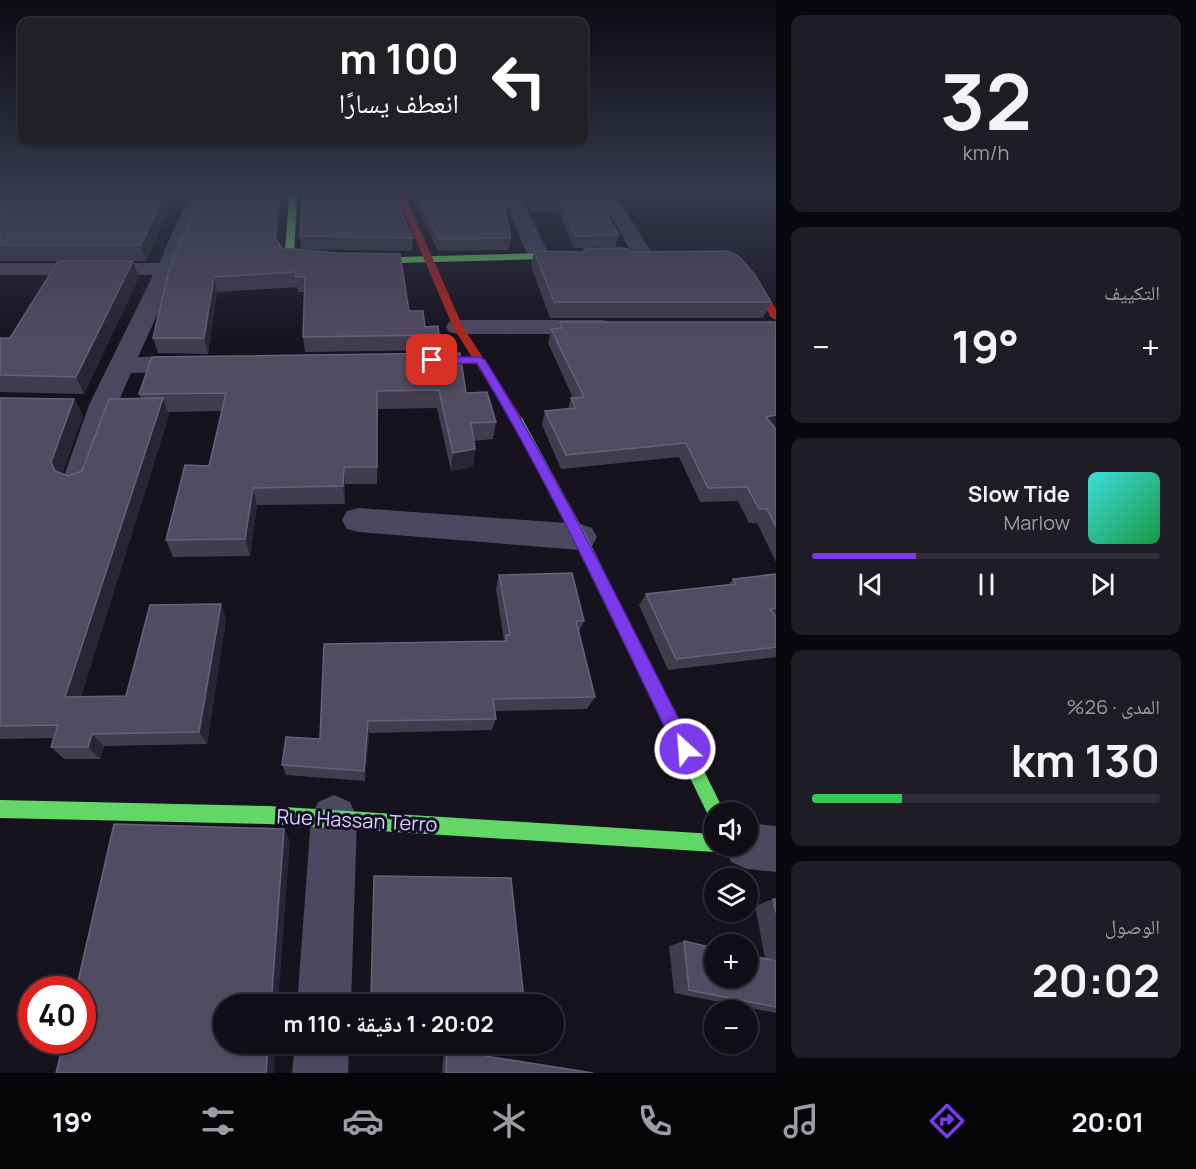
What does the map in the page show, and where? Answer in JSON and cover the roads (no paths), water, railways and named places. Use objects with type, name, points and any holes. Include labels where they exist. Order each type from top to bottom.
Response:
[{"type":"street","points":[[78,478],[92,405],[121,365],[179,241]]},
{"type":"street","points":[[290,241],[291,257],[324,260],[430,260],[597,255]]},
{"type":"street","points":[[421,241],[458,327],[468,360],[512,411],[580,537],[711,802]]},
{"type":"street","points":[[532,241],[539,256]]},
{"type":"street","points":[[635,241],[643,255]]},
{"type":"street","points":[[729,260],[748,269],[776,316]]},
{"type":"street","points":[[0,269],[167,269]]},
{"type":"street","points":[[458,327],[623,327]]},
{"type":"street","points":[[121,365],[217,364]]},
{"type":"street","points":[[358,520],[580,537]]},
{"type":"street","name":"Rue Hassan Terro","points":[[0,810],[103,808],[333,818],[704,842]]},
{"type":"street","points":[[325,994],[333,818]]},
{"type":"street","points":[[758,847],[776,849]]},
{"type":"street","points":[[320,1073],[321,1054]]}]
